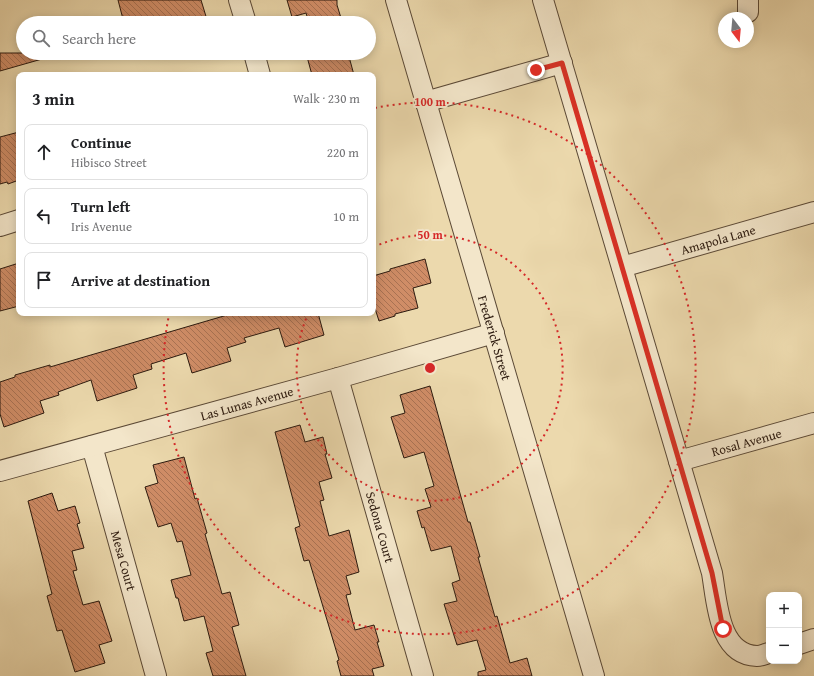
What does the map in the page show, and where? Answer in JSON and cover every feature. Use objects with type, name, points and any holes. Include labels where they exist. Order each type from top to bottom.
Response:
[{"type":"street","points":[[239,0],[244,16]]},
{"type":"street","name":"Frederick Street","points":[[396,0],[594,676]]},
{"type":"street","points":[[543,0],[712,573],[723,629],[729,642],[740,652],[757,656],[766,654]]},
{"type":"street","points":[[256,60],[259,72]]},
{"type":"street","points":[[425,102],[562,63]]},
{"type":"street","name":"Amapola Lane","points":[[622,267],[814,212]]},
{"type":"street","points":[[0,226],[16,221]]},
{"type":"street","name":"Las Lunas Avenue","points":[[0,471],[338,378],[494,333]]},
{"type":"street","name":"Sedona Court","points":[[338,378],[423,676]]},
{"type":"street","name":"Rosal Avenue","points":[[679,461],[814,423]]},
{"type":"street","name":"Mesa Court","points":[[92,446],[156,676]]},
{"type":"street","points":[[802,643],[814,639]]},
{"type":"building","points":[[118,0],[201,0],[206,16],[122,16]]},
{"type":"building","points":[[287,0],[337,0],[340,16],[307,16],[306,13],[292,16]]},
{"type":"building","points":[[0,53],[16,53],[16,60],[38,60],[0,71]]},
{"type":"building","points":[[308,60],[350,60],[353,72],[311,72]]},
{"type":"building","points":[[16,133],[16,181],[8,184],[7,182],[0,184],[0,137]]},
{"type":"building","points":[[425,259],[431,283],[413,288],[418,308],[395,314],[395,316],[379,321],[376,312],[376,275],[390,271],[390,269]]},
{"type":"building","points":[[16,264],[16,307],[0,311],[0,269]]},
{"type":"building","points":[[224,316],[319,316],[324,335],[285,347],[279,328],[244,338],[246,342],[227,348],[231,361],[192,373],[186,353],[151,364],[152,369],[133,375],[137,388],[97,401],[91,380],[58,392],[59,395],[40,401],[44,413],[4,427],[0,414],[0,382],[15,377],[15,375],[50,365],[50,367]]},
{"type":"building","points":[[430,386],[468,522],[470,522],[480,557],[478,557],[495,617],[497,616],[510,663],[527,658],[532,676],[478,676],[478,672],[486,670],[477,640],[457,645],[444,604],[457,601],[452,583],[460,580],[451,546],[431,551],[424,527],[422,528],[417,511],[431,507],[425,489],[434,486],[424,452],[404,458],[391,417],[405,413],[400,395]]},
{"type":"building","points":[[300,425],[305,442],[323,437],[327,454],[325,454],[332,478],[319,482],[324,500],[320,501],[329,536],[349,530],[359,572],[346,576],[351,594],[346,595],[355,630],[374,625],[384,666],[372,669],[374,676],[341,676],[337,661],[339,660],[309,560],[304,561],[295,528],[300,526],[275,432]]},
{"type":"building","points":[[184,457],[195,499],[197,498],[207,533],[205,534],[222,594],[230,592],[239,625],[232,627],[246,676],[213,676],[206,653],[213,651],[204,616],[184,621],[178,598],[176,598],[171,580],[191,575],[182,541],[177,542],[171,523],[158,527],[145,487],[158,483],[153,465]]},
{"type":"building","points":[[52,493],[58,511],[75,506],[80,523],[77,524],[84,548],[72,551],[77,570],[73,571],[83,605],[99,601],[112,641],[99,645],[105,663],[75,672],[62,630],[57,631],[47,596],[52,594],[28,501]]},
{"type":"route","points":[[536,70],[562,63],[712,573],[723,629]]}]
